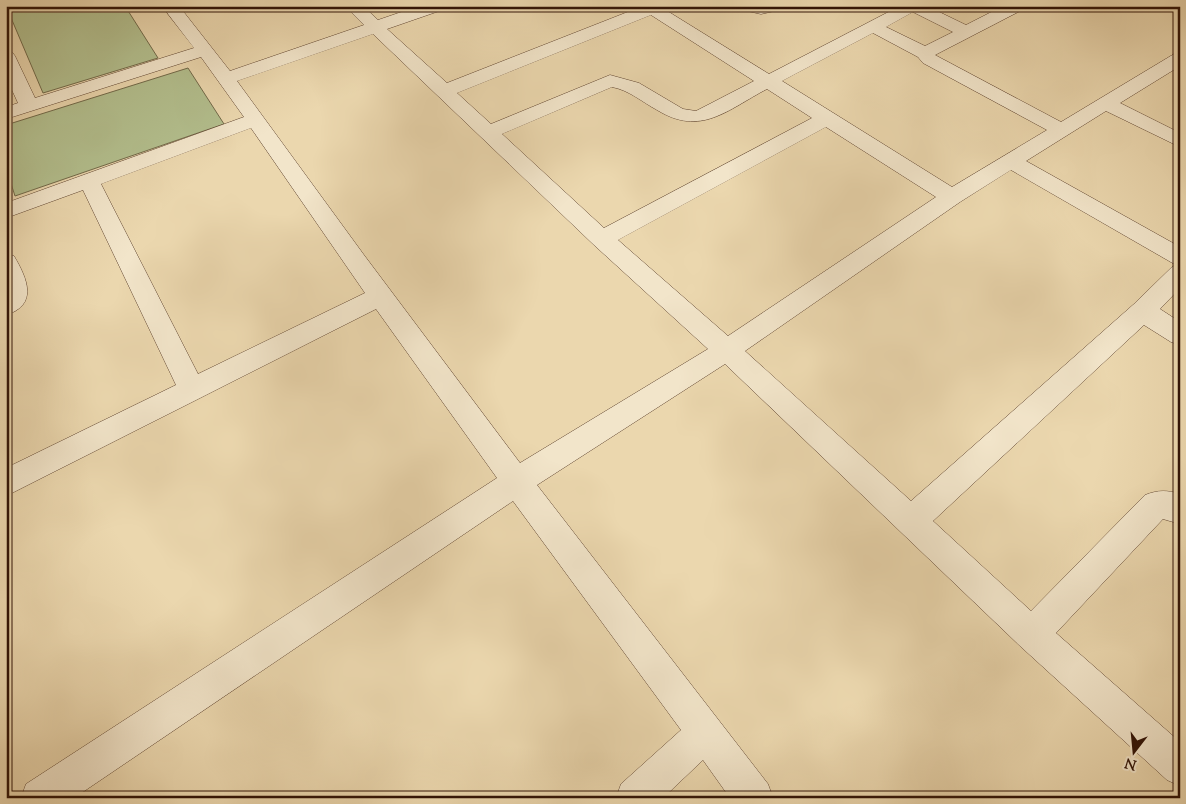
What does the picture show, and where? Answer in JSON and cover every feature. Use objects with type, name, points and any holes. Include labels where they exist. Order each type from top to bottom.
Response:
[{"type":"street","points":[[170,6],[228,78],[380,296],[516,482],[754,798]]},
{"type":"street","points":[[353,6],[602,239],[727,350],[1032,634],[1180,767]]},
{"type":"street","points":[[228,78],[436,6]]},
{"type":"street","points":[[749,6],[762,9],[773,6]]},
{"type":"street","points":[[488,133],[610,81],[623,83],[690,118],[699,117],[769,83],[913,6],[965,31]]},
{"type":"street","points":[[925,52],[1016,6]]},
{"type":"street","points":[[444,91],[655,7],[825,119],[952,197]]},
{"type":"street","points":[[874,27],[925,52],[929,59],[1061,130]]},
{"type":"street","points":[[6,113],[205,50]]},
{"type":"street","points":[[40,798],[516,482],[727,350],[952,197],[1180,58]]},
{"type":"street","points":[[9,66],[29,106]]},
{"type":"street","points":[[1104,103],[1180,141]]},
{"type":"street","points":[[6,211],[256,119]]},
{"type":"street","points":[[602,239],[825,119]]},
{"type":"street","points":[[1011,161],[1180,258]]},
{"type":"street","points":[[89,180],[192,390]]},
{"type":"street","points":[[6,262],[17,292],[14,301],[6,306]]},
{"type":"street","points":[[911,521],[1143,311],[1180,274]]},
{"type":"street","points":[[6,483],[380,296]]},
{"type":"street","points":[[1143,311],[1180,335]]},
{"type":"street","points":[[1032,634],[1156,505],[1171,505],[1180,510]]},
{"type":"street","points":[[635,798],[705,733]]},
{"type":"green space","points":[[6,6],[125,6],[158,58],[43,93]]},
{"type":"green space","points":[[188,68],[224,124],[15,196],[6,168],[6,125]]}]
